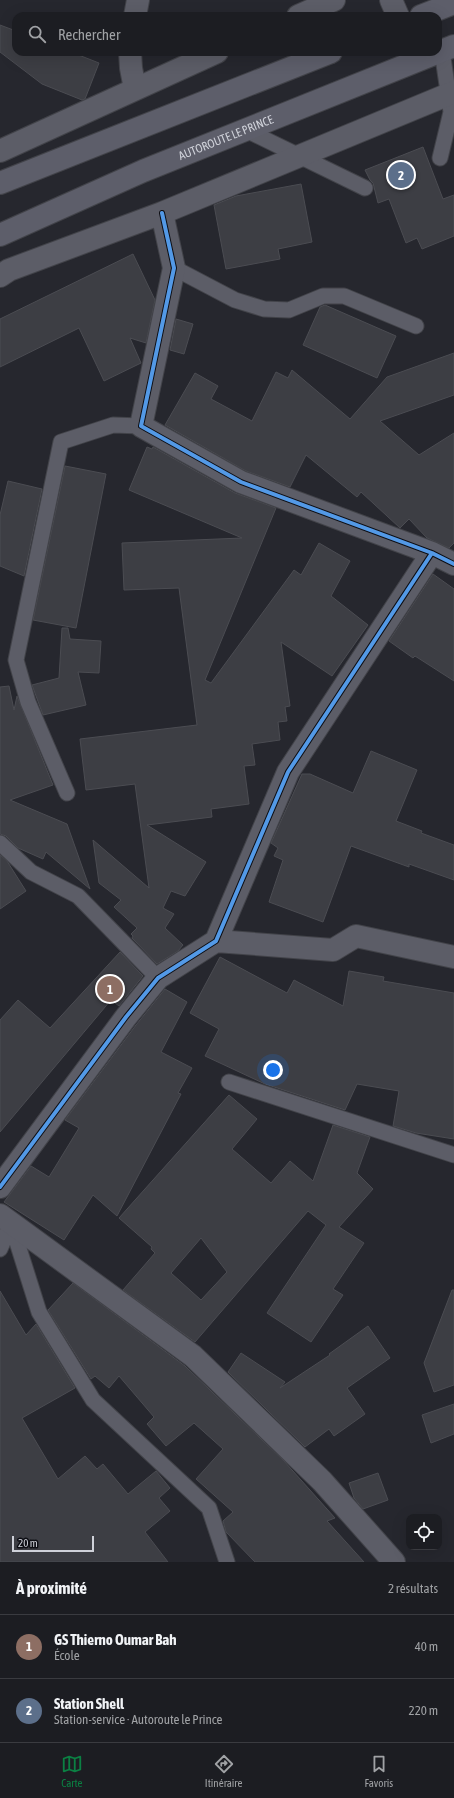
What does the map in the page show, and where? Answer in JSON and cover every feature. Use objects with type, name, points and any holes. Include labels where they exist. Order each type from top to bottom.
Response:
[{"type":"main road","points":[[431,12],[454,3]]},
{"type":"main road","points":[[0,183],[321,56]]},
{"type":"main road","name":"AUTOROUTE LE PRINCE","points":[[0,235],[144,171],[431,56]]},
{"type":"street","points":[[136,12],[138,0]]},
{"type":"street","points":[[307,12],[334,0]]},
{"type":"street","points":[[391,0],[396,12]]},
{"type":"street","points":[[130,56],[135,89]]},
{"type":"street","points":[[1,147],[209,56]]},
{"type":"street","points":[[0,276],[9,270],[162,213],[451,93]]},
{"type":"street","points":[[162,213],[174,268],[141,426],[241,482],[432,553],[454,564]]},
{"type":"street","points":[[0,1187],[126,1017],[158,978],[216,941],[288,772],[432,553]]},
{"type":"street","points":[[216,941],[333,950],[356,936],[454,957]]},
{"type":"street","points":[[6,1219],[193,1356],[322,1481],[394,1562]]},
{"type":"lane","points":[[440,158],[451,112],[448,49]]},
{"type":"lane","points":[[246,130],[365,188]]},
{"type":"lane","points":[[174,268],[235,300],[264,309],[289,310],[324,296],[344,296],[416,326]]},
{"type":"lane","points":[[67,793],[28,702],[16,660],[61,442],[113,425],[141,426]]},
{"type":"lane","points":[[0,843],[31,872],[78,896],[158,978]]},
{"type":"lane","points":[[229,1082],[454,1155]]},
{"type":"lane","points":[[0,1249],[6,1219]]},
{"type":"lane","points":[[6,1219],[39,1312],[93,1400],[209,1508],[227,1562]]},
{"type":"building","points":[[0,25],[12,30],[12,56],[81,56],[99,63],[85,99],[82,100],[42,84],[0,52]]},
{"type":"building","points":[[423,147],[443,199],[454,195],[454,236],[422,249],[417,238],[406,243],[389,199],[378,203],[373,183],[365,170]]},
{"type":"building","points":[[301,184],[312,242],[278,249],[280,259],[226,269],[214,205],[236,196]]},
{"type":"building","points":[[133,254],[155,300],[146,343],[130,338],[141,363],[104,381],[79,328],[0,367],[0,319]]},
{"type":"building","points":[[325,305],[396,336],[377,378],[303,345],[320,307]]},
{"type":"building","points":[[176,319],[193,324],[184,354],[170,350]]},
{"type":"building","points":[[454,353],[454,395],[380,421],[419,455],[454,433],[454,543],[449,548],[427,538],[409,519],[400,528],[361,492],[357,497],[306,455],[290,487],[246,471],[165,425],[195,373],[218,386],[211,399],[252,421],[276,372],[288,378],[292,370],[350,419],[387,377]]},
{"type":"building","points":[[147,447],[152,449],[153,447],[235,493],[276,508],[205,680],[211,683],[294,570],[301,575],[319,543],[350,561],[331,596],[368,625],[332,676],[281,642],[290,706],[285,707],[287,721],[278,722],[280,740],[252,744],[255,765],[244,766],[249,804],[211,809],[212,817],[147,825],[206,862],[185,896],[171,891],[163,908],[174,914],[165,928],[183,945],[178,951],[157,964],[132,938],[133,936],[131,934],[137,928],[114,907],[121,900],[99,883],[93,840],[149,888],[135,784],[86,790],[80,739],[197,725],[179,588],[124,590],[122,543],[242,538],[129,490]]},
{"type":"building","points":[[65,466],[106,474],[76,628],[33,620]]},
{"type":"building","points":[[8,481],[42,489],[24,576],[0,566],[0,515]]},
{"type":"building","points":[[433,574],[454,589],[454,681],[415,656],[413,658],[389,641]]},
{"type":"building","points":[[62,628],[68,628],[70,639],[101,641],[99,673],[78,672],[86,705],[43,715],[32,685],[59,678]]},
{"type":"building","points":[[9,686],[14,710],[17,696],[53,785],[10,800],[67,824],[90,889],[46,852],[43,859],[18,848],[6,836],[0,834],[0,687]]},
{"type":"building","points":[[371,751],[417,770],[396,821],[422,831],[421,833],[454,845],[454,880],[409,864],[409,867],[351,846],[323,922],[269,902],[283,860],[274,856],[278,848],[271,843],[302,774],[310,774],[353,793]]},
{"type":"building","points":[[0,855],[7,861],[26,891],[0,909]]},
{"type":"building","points":[[120,952],[143,976],[119,1006],[111,1000],[0,1132],[0,1020],[18,1000],[50,1028]]},
{"type":"building","points":[[220,957],[287,993],[294,980],[343,1006],[349,971],[384,977],[383,981],[454,993],[454,1139],[416,1133],[393,1126],[399,1091],[357,1084],[345,1110],[265,1084],[205,1056],[219,1029],[190,1013]]},
{"type":"building","points":[[165,989],[187,1002],[161,1052],[192,1068],[178,1093],[181,1094],[117,1216],[93,1195],[64,1240],[4,1202],[31,1166],[49,1177],[79,1128],[65,1120],[136,1025]]},
{"type":"building","points":[[229,1095],[257,1119],[232,1149],[271,1183],[290,1161],[313,1181],[333,1125],[370,1137],[357,1173],[373,1189],[339,1227],[364,1243],[333,1289],[343,1295],[311,1342],[267,1313],[326,1225],[308,1211],[195,1342],[123,1290],[155,1253],[151,1249],[152,1247],[119,1218]],"holes":[[[201,1238],[227,1272],[201,1300],[171,1273]]]},
{"type":"building","points":[[73,1283],[185,1366],[284,1461],[335,1518],[327,1521],[364,1562],[255,1562],[226,1532],[223,1521],[233,1512],[196,1479],[223,1449],[194,1423],[166,1446],[147,1424],[154,1417],[119,1376],[109,1388],[95,1376],[91,1379],[48,1310]]},
{"type":"building","points":[[452,1290],[454,1290],[454,1385],[434,1392],[424,1363]]},
{"type":"building","points":[[0,1291],[26,1335],[36,1324],[75,1388],[22,1418],[58,1479],[85,1456],[97,1469],[103,1464],[128,1494],[156,1471],[170,1488],[159,1498],[170,1511],[145,1532],[168,1562],[0,1562]]},
{"type":"building","points":[[368,1326],[390,1358],[347,1388],[365,1414],[334,1436],[329,1429],[305,1447],[228,1372],[241,1353],[285,1382],[280,1388],[330,1355],[329,1354]]},
{"type":"building","points":[[454,1404],[454,1434],[431,1443],[422,1415]]},
{"type":"building","points":[[378,1473],[388,1500],[363,1509],[354,1498],[349,1483]]},
{"type":"cycle path","points":[[162,213],[174,268],[141,426],[241,482],[432,553],[454,564]]},
{"type":"cycle path","points":[[0,1187],[126,1017],[158,978],[216,941],[288,772],[432,553]]},
{"type":"place","name":"Station Shell","points":[[401,175]]},
{"type":"place","name":"GS Thierno Oumar Bah","points":[[110,989]]}]
